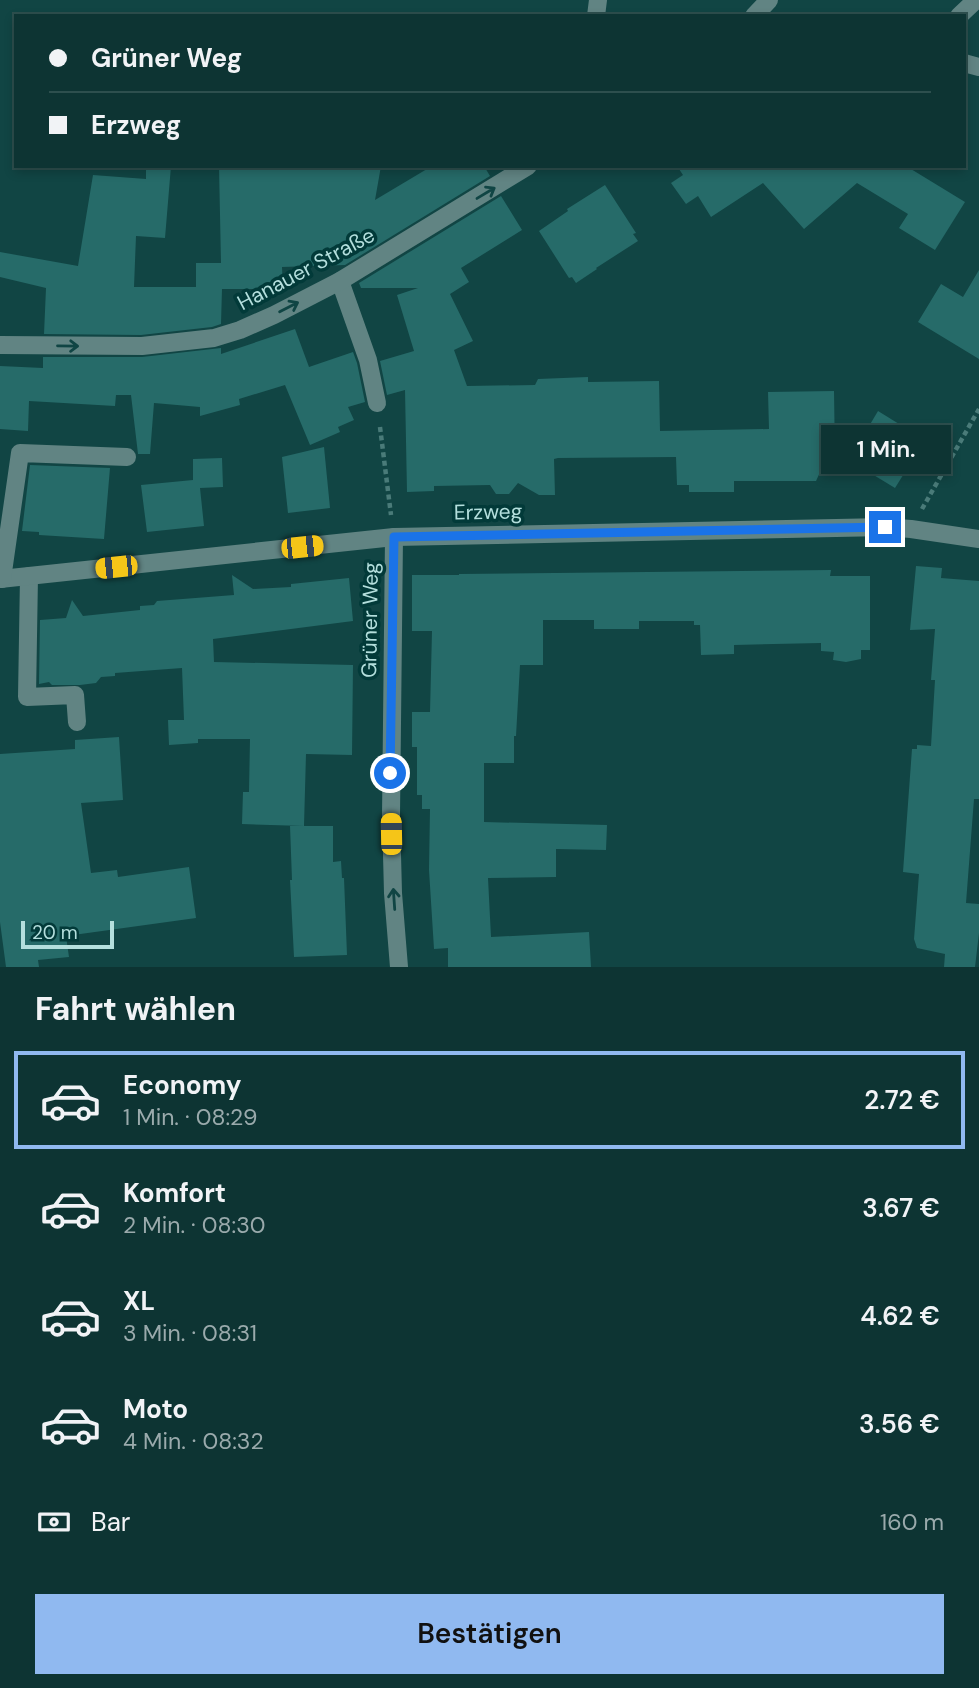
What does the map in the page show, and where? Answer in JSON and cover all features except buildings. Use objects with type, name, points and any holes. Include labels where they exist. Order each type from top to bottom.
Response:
[{"type":"street","points":[[756,14],[769,0]]},
{"type":"street","points":[[961,14],[976,0]]},
{"type":"street","name":"Hanauer Straße","points":[[0,345],[142,346],[214,338],[240,330],[340,281],[525,168]]},
{"type":"street","points":[[340,281],[368,360],[377,402]]},
{"type":"street","points":[[1,579],[20,453],[127,457]]},
{"type":"street","name":"Erzweg","points":[[1,579],[394,537],[871,527],[911,529],[979,539]]},
{"type":"street","name":"Grüner Weg","points":[[394,537],[391,816],[399,967]]},
{"type":"street","points":[[29,576],[27,697],[75,695],[77,722]]},
{"type":"path","name":"Grüner Weg","points":[[377,402],[394,537]]},
{"type":"path","points":[[911,529],[979,409]]},
{"type":"route","points":[[390,773],[394,537],[885,527]]}]
